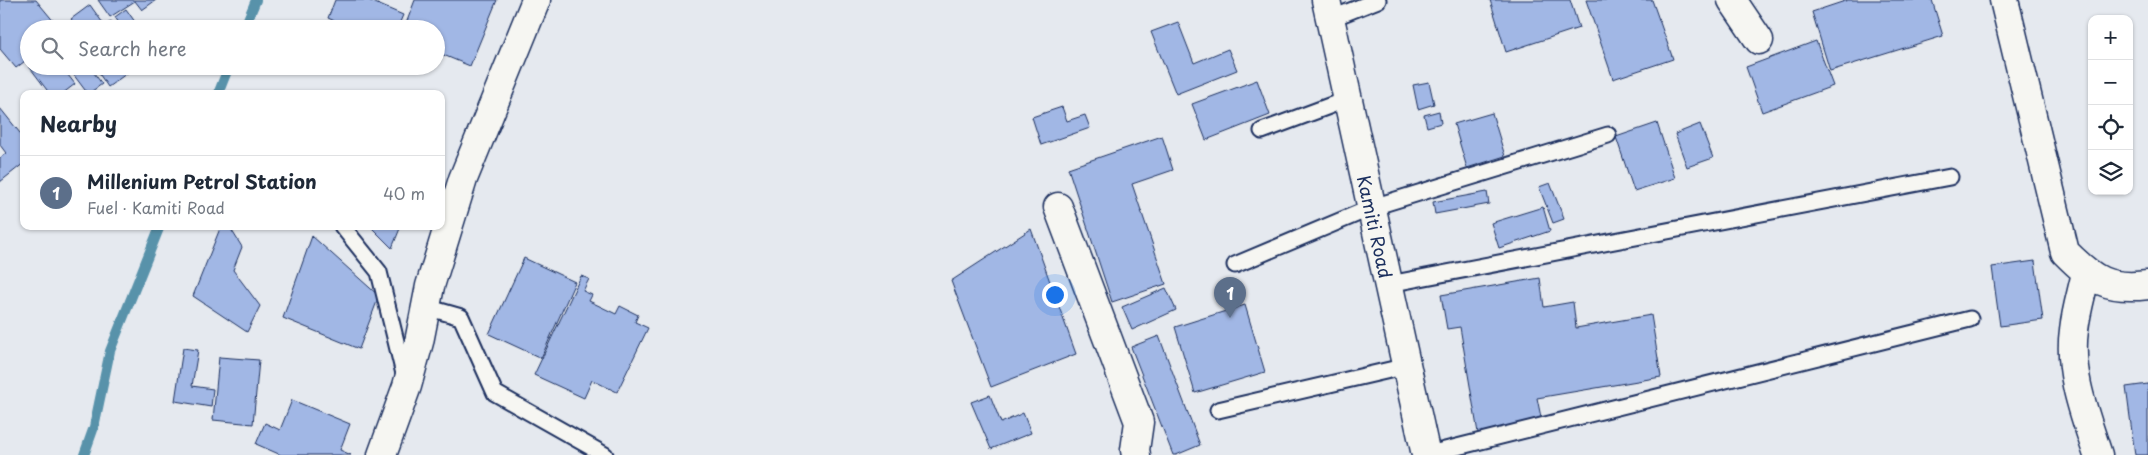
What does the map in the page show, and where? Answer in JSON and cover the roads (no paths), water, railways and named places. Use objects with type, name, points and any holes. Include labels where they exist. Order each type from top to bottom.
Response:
[{"type":"street","points":[[382,455],[407,386],[430,286],[463,179],[536,0]]},
{"type":"street","points":[[1732,0],[1759,40]]},
{"type":"street","points":[[2004,0],[2065,252],[2086,273],[2104,283],[2132,287],[2148,285]]},
{"type":"street","name":"Kamiti Road","points":[[1328,9],[1426,455]]},
{"type":"street","points":[[1058,207],[1139,422],[1136,455]]},
{"type":"street","points":[[2086,273],[2073,331],[2074,364],[2081,403],[2098,455]]},
{"type":"lane","points":[[1328,9],[1378,0]]},
{"type":"lane","points":[[1262,131],[1348,99]]},
{"type":"lane","points":[[1235,265],[1373,207],[1608,135]]},
{"type":"lane","points":[[1389,284],[1950,177]]},
{"type":"lane","points":[[345,230],[379,272],[407,386]]},
{"type":"lane","points":[[426,307],[461,317],[495,393],[605,455]]},
{"type":"lane","points":[[1426,455],[1970,319]]},
{"type":"lane","points":[[1218,410],[1407,366]]},
{"type":"waterway","points":[[248,20],[256,0]]},
{"type":"waterway","points":[[220,90],[225,75]]},
{"type":"waterway","points":[[84,455],[94,427],[110,351],[158,230]]},
{"type":"place","name":"Millenium Petrol Station","points":[[1230,318]]}]
